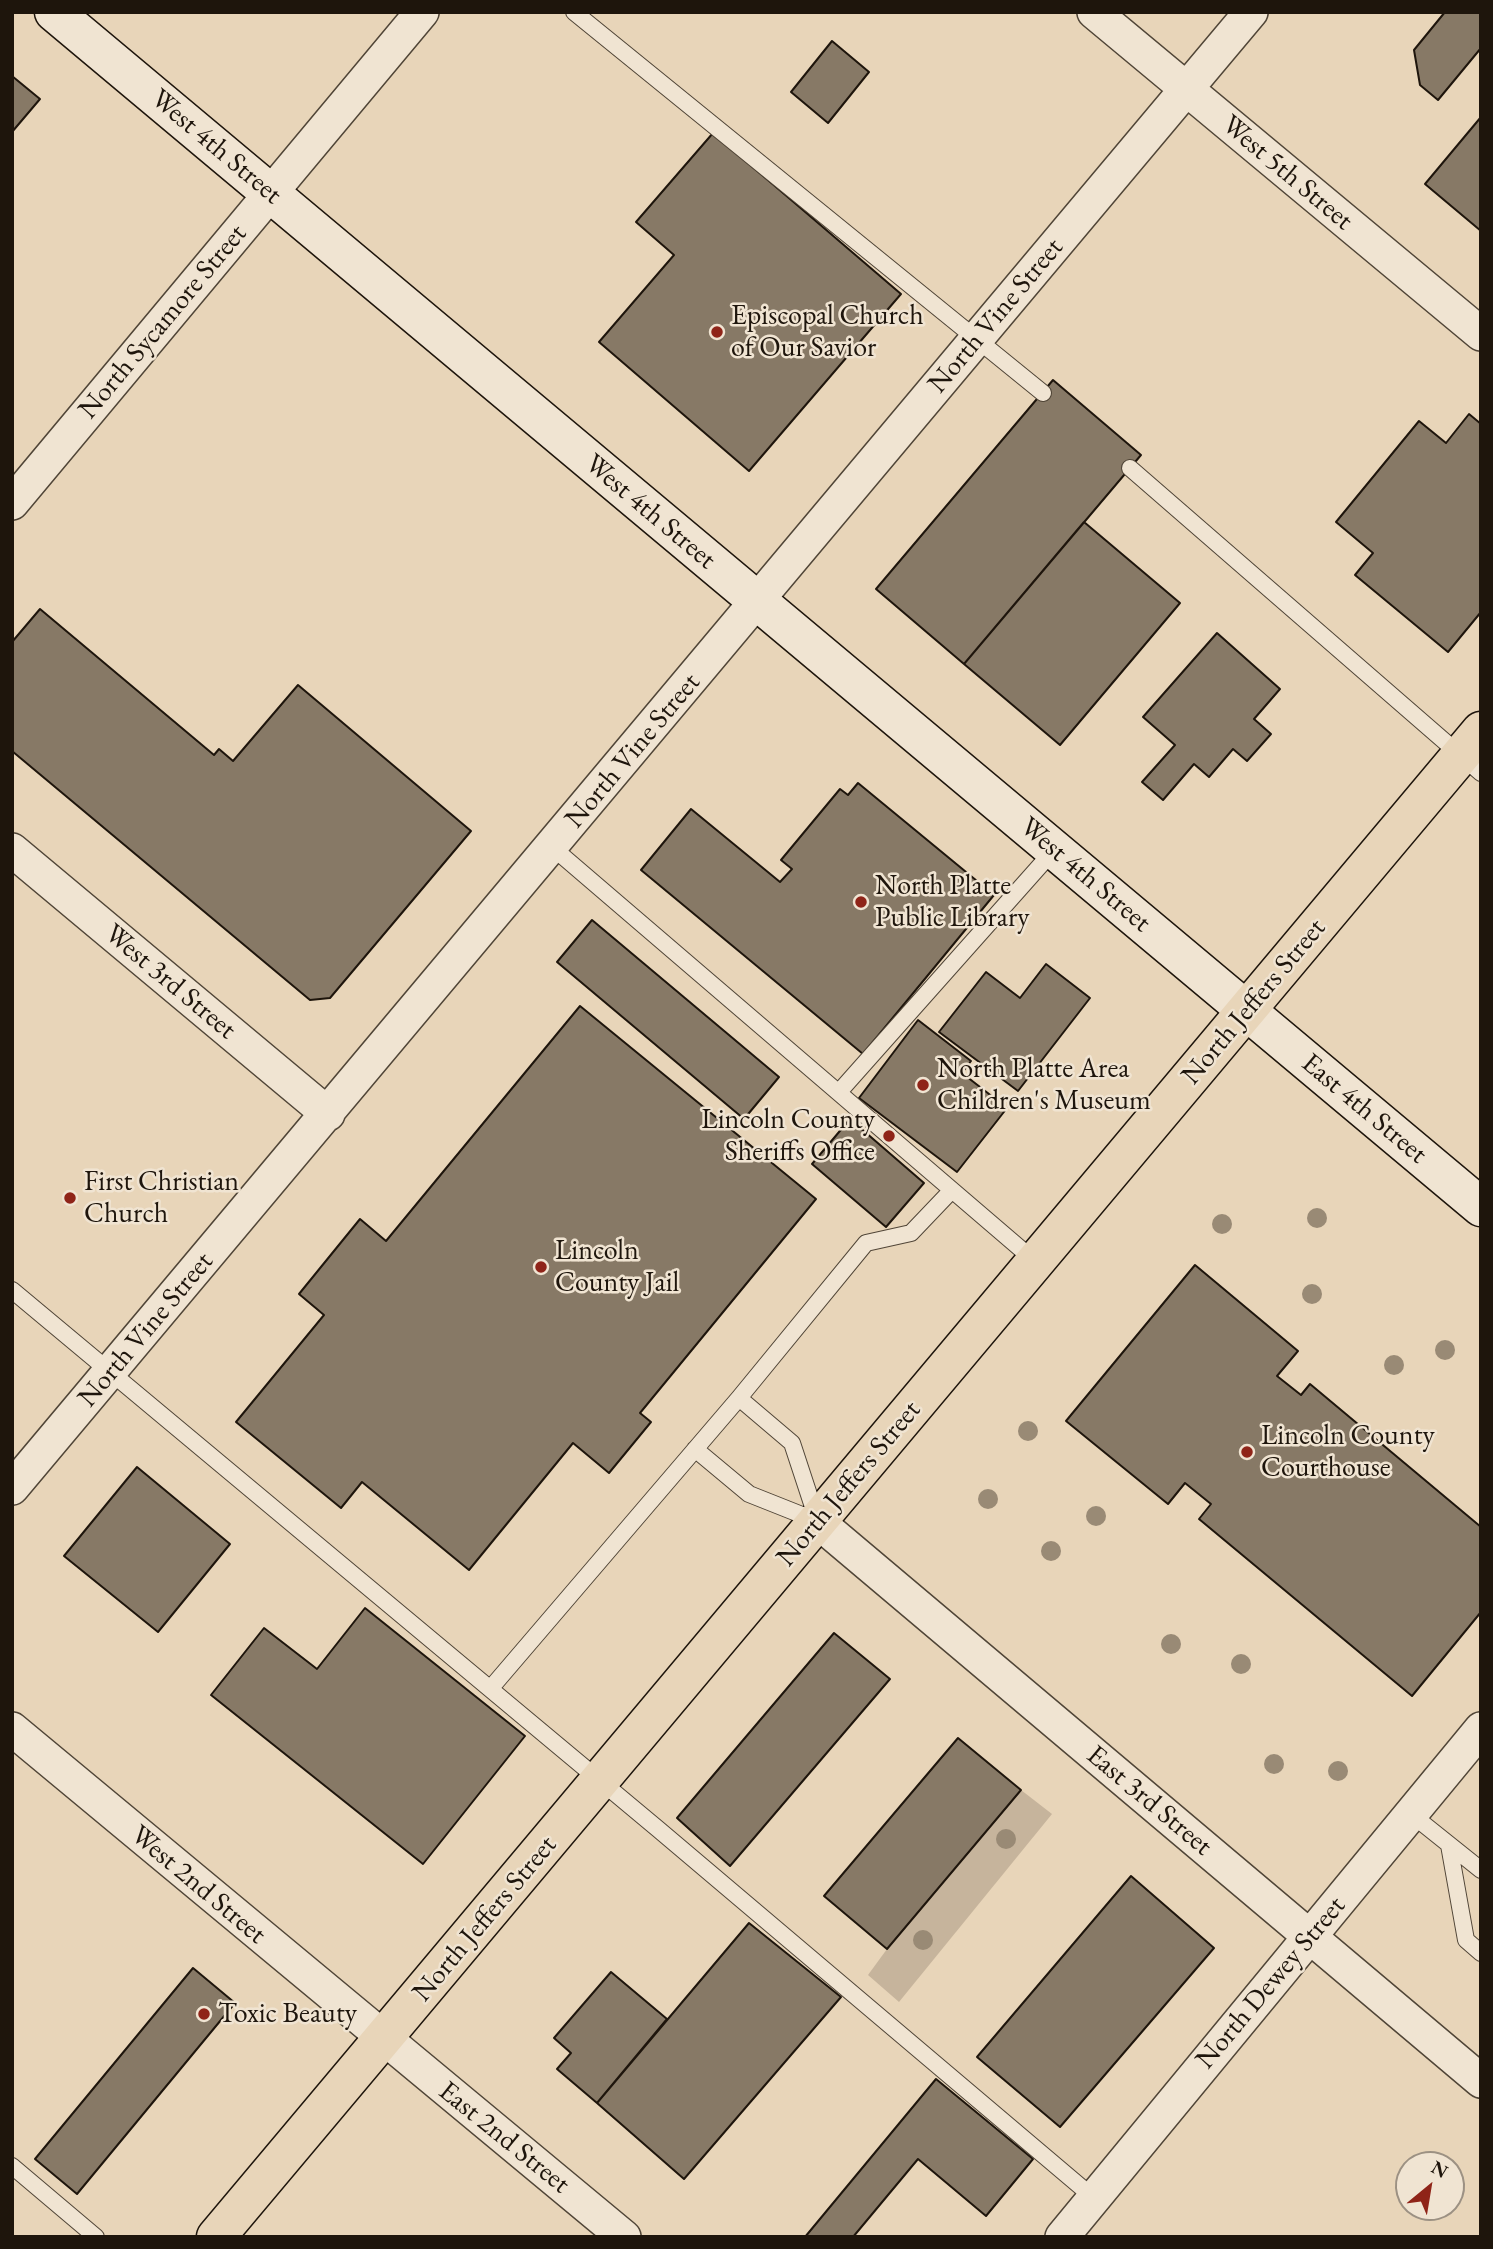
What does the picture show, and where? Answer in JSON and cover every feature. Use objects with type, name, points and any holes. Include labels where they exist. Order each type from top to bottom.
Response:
[{"type":"highway","name":"North Jeffers Street","points":[[216,2237],[1247,1010],[1474,753]]},
{"type":"main road","name":"West 4th Street","points":[[54,12],[1247,1010]]},
{"type":"main road","name":"East 4th Street","points":[[1247,1010],[1481,1207]]},
{"type":"street","name":"North Sycamore Street","points":[[12,503],[422,12]]},
{"type":"street","name":"West 5th Street","points":[[1094,12],[1481,334]]},
{"type":"street","name":"North Vine Street","points":[[12,1488],[758,603],[1251,12]]},
{"type":"street","name":"West 3rd Street","points":[[12,850],[328,1114]]},
{"type":"street","name":"East 3rd Street","points":[[817,1521],[1481,2081]]},
{"type":"street","name":"West 2nd Street","points":[[12,1729],[384,2039]]},
{"type":"street","name":"North Dewey Street","points":[[1062,2237],[1481,1729]]},
{"type":"street","name":"East 2nd Street","points":[[384,2039],[624,2237]]},
{"type":"lane","points":[[574,12],[1043,393]]},
{"type":"lane","points":[[1130,468],[1474,753]]},
{"type":"lane","points":[[552,847],[1036,1262]]},
{"type":"lane","points":[[839,1092],[1054,849]]},
{"type":"lane","points":[[490,1689],[739,1398],[866,1243],[911,1233],[952,1190]]},
{"type":"lane","points":[[12,1290],[1094,2198]]},
{"type":"lane","points":[[739,1398],[792,1443],[817,1521]]},
{"type":"lane","points":[[695,1449],[749,1494],[817,1521]]},
{"type":"lane","points":[[1411,1814],[1481,1870]]},
{"type":"lane","points":[[1449,1844],[1466,1940],[1481,1953]]},
{"type":"lane","points":[[12,2166],[96,2237]]},
{"type":"shaded area","points":[[1021,1790],[1052,1814],[899,2002],[868,1975]]},
{"type":"building","points":[[1445,12],[1481,12],[1481,48],[1438,100],[1420,85],[1414,50]]},
{"type":"building","points":[[832,41],[869,72],[828,123],[791,92]]},
{"type":"building","points":[[12,76],[40,99],[12,132]]},
{"type":"building","points":[[1481,117],[1481,231],[1425,184]]},
{"type":"building","points":[[713,133],[901,294],[749,471],[599,342],[674,255],[636,222]]},
{"type":"building","points":[[1053,380],[1141,455],[964,664],[876,589]]},
{"type":"building","points":[[1469,414],[1481,424],[1481,612],[1448,652],[1355,575],[1373,553],[1336,522],[1419,421],[1446,443]]},
{"type":"building","points":[[1084,522],[1180,603],[1060,745],[964,664]]},
{"type":"building","points":[[40,609],[214,755],[219,749],[233,761],[298,685],[471,831],[330,998],[310,1000],[12,751],[12,642]]},
{"type":"building","points":[[1217,633],[1280,689],[1254,719],[1271,734],[1247,761],[1233,749],[1209,777],[1194,764],[1163,800],[1142,782],[1175,745],[1143,717]]},
{"type":"building","points":[[858,783],[994,895],[863,1054],[641,870],[691,809],[780,882],[792,869],[781,860],[840,789],[848,795]]},
{"type":"building","points":[[592,920],[779,1077],[744,1119],[557,962]]},
{"type":"building","points":[[1046,964],[1090,998],[1018,1091],[939,1032],[986,972],[1020,998]]},
{"type":"building","name":"Lincoln County Jail","points":[[580,1006],[816,1199],[640,1413],[651,1422],[609,1473],[573,1443],[469,1570],[362,1482],[341,1508],[236,1422],[324,1315],[299,1294],[360,1219],[386,1241]]},
{"type":"building","name":"North Platte Area Children's Museum","points":[[918,1020],[971,1061],[962,1073],[1007,1108],[957,1172],[859,1098]]},
{"type":"building","points":[[850,1119],[924,1183],[886,1227],[812,1164]]},
{"type":"building","name":"Lincoln County Courthouse","points":[[1195,1265],[1298,1351],[1277,1376],[1301,1395],[1310,1384],[1481,1527],[1481,1612],[1412,1696],[1199,1519],[1211,1504],[1185,1483],[1168,1504],[1066,1421]]},
{"type":"building","points":[[137,1467],[230,1544],[158,1632],[64,1556]]},
{"type":"building","points":[[365,1608],[525,1736],[423,1864],[211,1695],[264,1628],[317,1669]]},
{"type":"building","points":[[834,1633],[890,1679],[730,1866],[677,1818]]},
{"type":"building","points":[[958,1738],[1021,1790],[887,1949],[824,1896]]},
{"type":"building","points":[[1131,1876],[1214,1948],[1060,2127],[977,2057]]},
{"type":"building","points":[[749,1923],[841,1997],[684,2179],[597,2103]]},
{"type":"building","points":[[193,1968],[235,2003],[77,2194],[35,2159]]},
{"type":"building","points":[[611,1972],[667,2019],[597,2103],[557,2069],[571,2053],[554,2038]]},
{"type":"building","points":[[936,2079],[1033,2159],[986,2216],[918,2159],[853,2237],[805,2237]]},
{"type":"place","name":"Episcopal Church of Our Savior","points":[[717,332]]},
{"type":"place","name":"North Platte Public Library","points":[[861,902]]},
{"type":"place","name":"North Platte Area Children's Museum","points":[[923,1085]]},
{"type":"place","name":"Lincoln County Sheriffs Office","points":[[889,1136]]},
{"type":"place","name":"First Christian Church","points":[[70,1198]]},
{"type":"place","name":"Lincoln County Jail","points":[[541,1267]]},
{"type":"place","name":"Lincoln County Courthouse","points":[[1247,1452]]},
{"type":"place","name":"Toxic Beauty","points":[[204,2014]]}]
